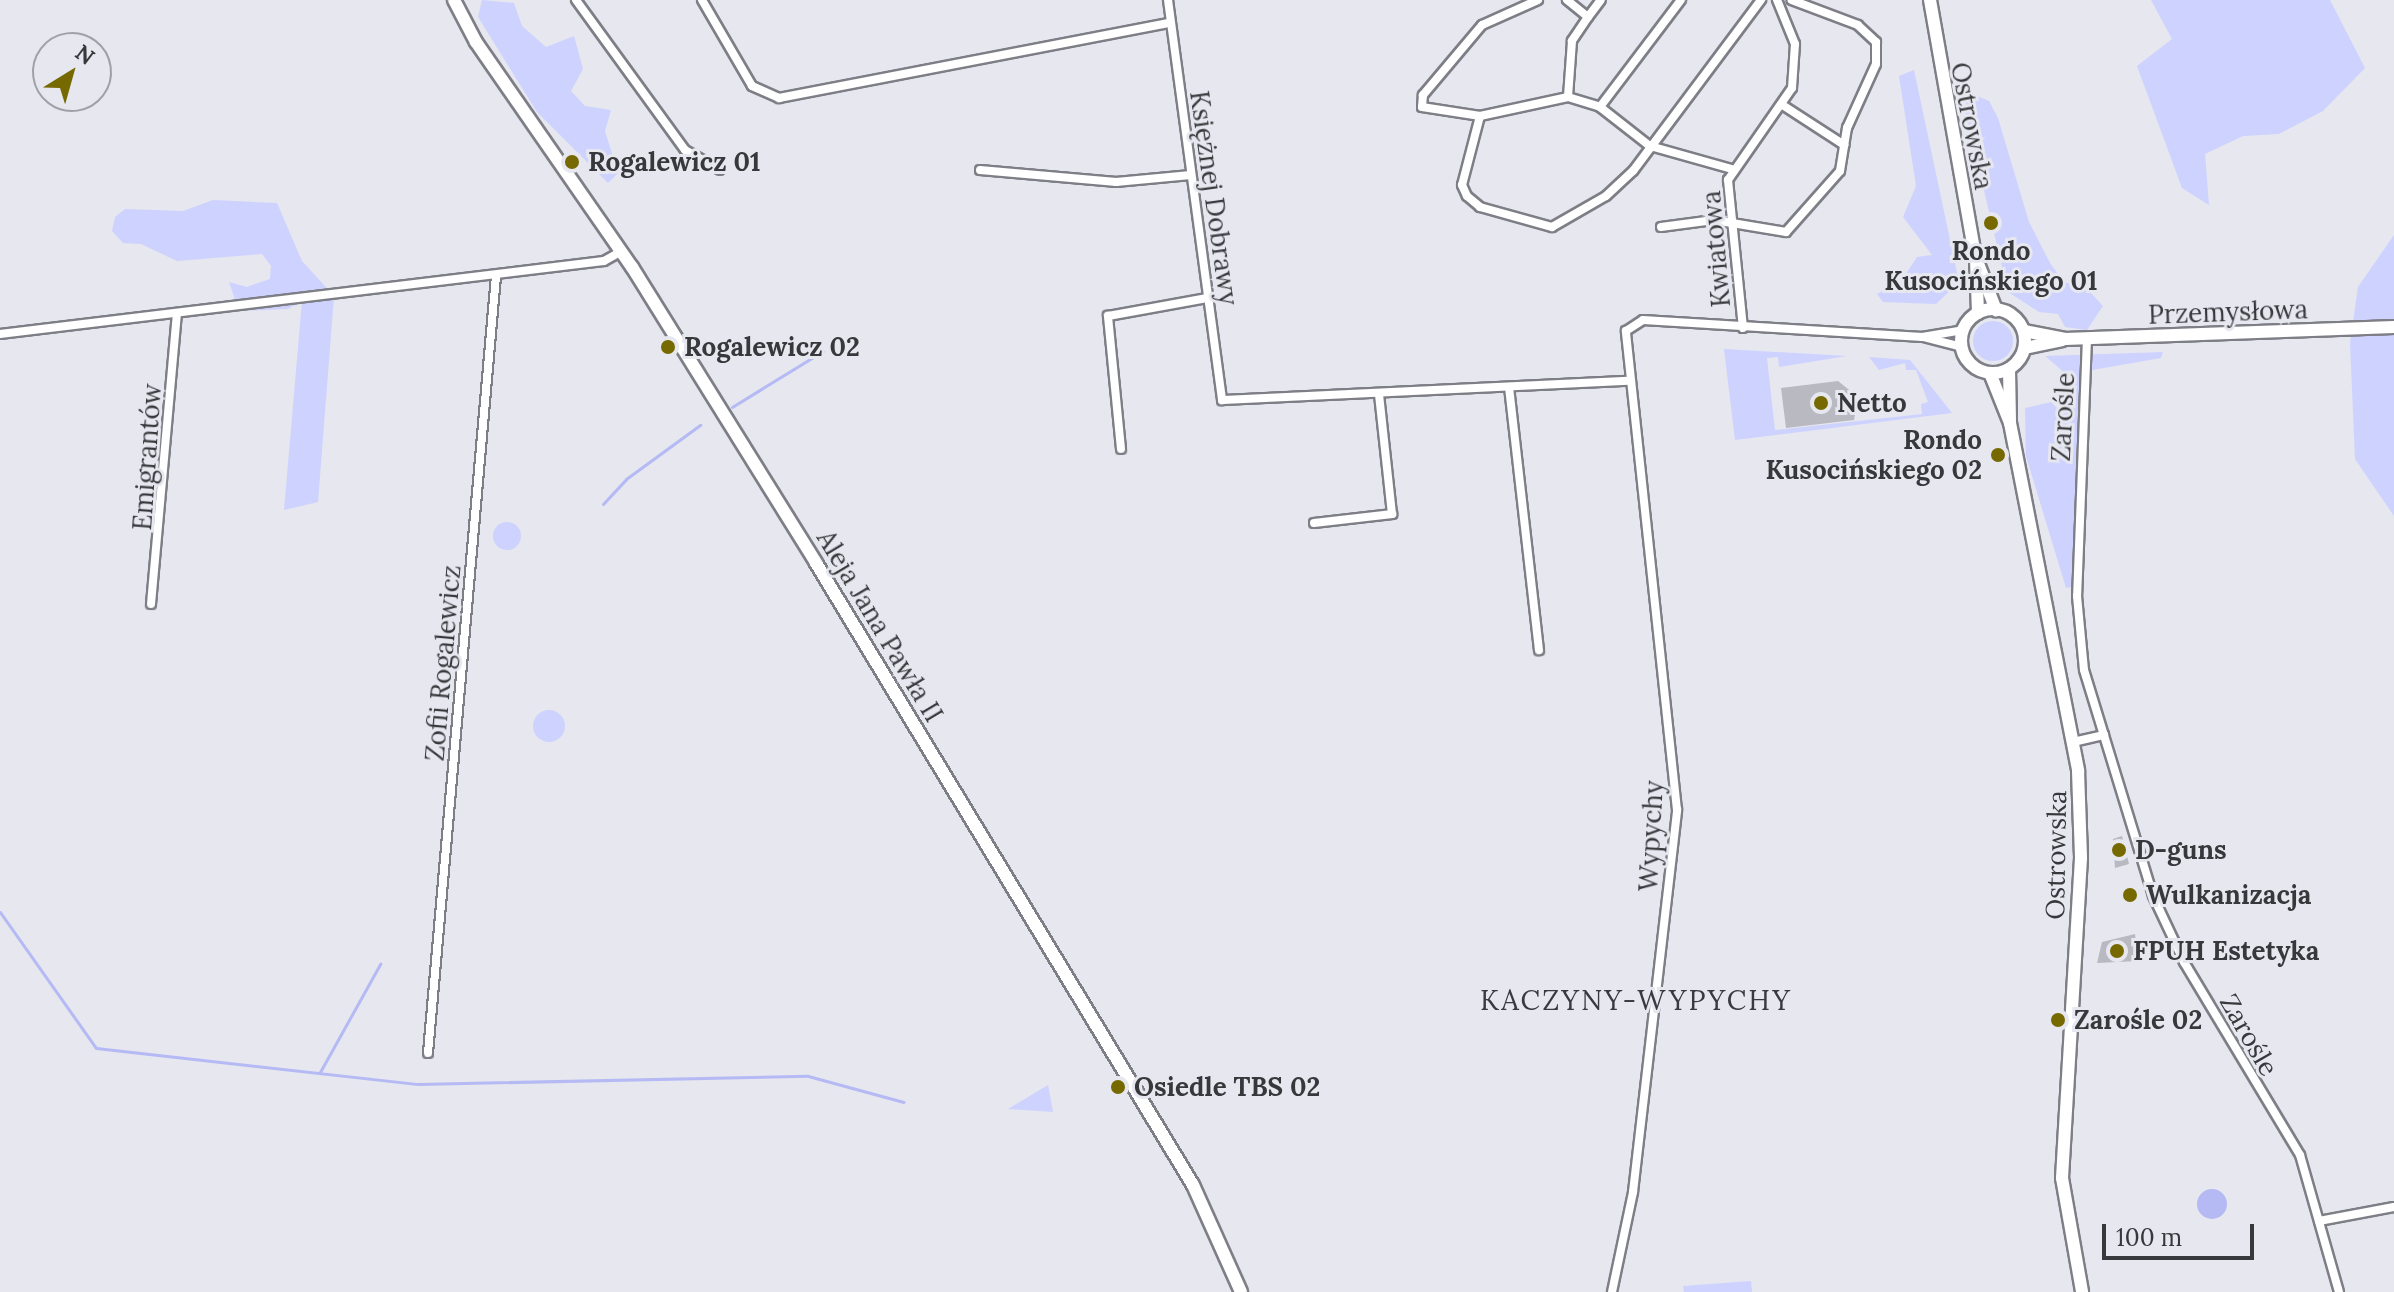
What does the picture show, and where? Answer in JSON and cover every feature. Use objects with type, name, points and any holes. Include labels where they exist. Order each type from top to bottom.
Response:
[{"type":"street","name":"Aleja Jana Pawła II","points":[[454,0],[476,42],[622,251],[1193,1185],[1241,1292]]},
{"type":"street","points":[[576,0],[685,150],[720,170]]},
{"type":"street","points":[[702,0],[752,86],[769,96],[1170,23]]},
{"type":"street","name":"Księżnej Dobrawy","points":[[1168,0],[1222,400],[1379,394]]},
{"type":"street","points":[[1538,0],[1489,20],[1428,88],[1422,107],[1480,116],[1568,97],[1600,107],[1650,146],[1732,169]]},
{"type":"street","points":[[1567,0],[1588,17]]},
{"type":"street","points":[[1568,97],[1572,41],[1601,0]]},
{"type":"street","points":[[1600,107],[1681,0]]},
{"type":"street","points":[[1480,116],[1463,190],[1480,207],[1541,228],[1606,196],[1650,146],[1761,0]]},
{"type":"street","name":"Kwiatowa","points":[[1743,328],[1729,222],[1732,169],[1784,106],[1796,52],[1777,0]]},
{"type":"street","points":[[1661,227],[1729,222],[1789,230],[1840,171],[1844,145],[1876,64],[1876,42],[1858,25],[1792,0]]},
{"type":"street","name":"Ostrowska","points":[[1930,0],[1976,260],[1978,313]]},
{"type":"street","points":[[1784,106],[1844,145]]},
{"type":"street","points":[[980,170],[1116,182],[1191,175]]},
{"type":"street","points":[[0,334],[604,261],[622,251]]},
{"type":"street","name":"Ostrowska","points":[[1976,260],[1996,310]]},
{"type":"street","name":"Zofii Rogalewicz","points":[[428,1053],[496,275]]},
{"type":"street","points":[[1121,449],[1108,316],[1207,298]]},
{"type":"street","points":[[1996,310],[2024,331],[2025,348],[2009,369],[1990,373],[1972,365],[1962,347],[1964,330],[1978,313],[1996,310]]},
{"type":"street","name":"Emigrantów","points":[[151,604],[177,313]]},
{"type":"street","name":"Wypychy","points":[[1612,1292],[1633,1192],[1677,810],[1626,331],[1643,320],[1743,328]]},
{"type":"street","name":"Przemysłowa","points":[[2025,348],[2065,339],[2394,327]]},
{"type":"street","points":[[1743,328],[1922,337],[1962,347]]},
{"type":"street","points":[[1922,337],[1964,330]]},
{"type":"street","name":"Przemysłowa","points":[[2024,331],[2065,339]]},
{"type":"street","name":"Zarośle","points":[[2087,338],[2078,635],[2104,735],[2169,931],[2305,1170],[2339,1292]]},
{"type":"street","name":"Ostrowska","points":[[2009,369],[2010,423],[2073,742],[2081,858],[2062,1178],[2082,1292]]},
{"type":"street","name":"Ostrowska","points":[[1990,373],[2010,423]]},
{"type":"street","points":[[1314,523],[1392,514],[1379,394],[1630,381]]},
{"type":"street","points":[[1509,387],[1539,650]]},
{"type":"street","points":[[2073,742],[2104,735]]},
{"type":"street","points":[[2319,1221],[2394,1207]]},
{"type":"shaded area","points":[[482,0],[514,3],[522,26],[546,47],[574,36],[583,69],[571,91],[585,106],[611,110],[605,131],[618,173],[608,183],[537,112],[478,17]]},
{"type":"shaded area","points":[[2151,0],[2330,0],[2365,68],[2323,111],[2279,134],[2243,136],[2205,154],[2209,205],[2182,188],[2137,66],[2172,39]]},
{"type":"shaded area","points":[[1914,70],[1959,282],[1936,304],[1883,302],[1877,294],[1900,283],[1917,257],[1932,255],[1903,217],[1916,186],[1899,76]]},
{"type":"shaded area","points":[[1970,93],[1989,101],[1998,118],[2029,222],[2050,263],[2063,281],[2091,293],[2103,306],[2087,330],[2065,327],[2058,314],[2039,312],[2008,292],[1964,106]]},
{"type":"shaded area","points":[[213,200],[277,203],[302,261],[334,296],[318,502],[284,510],[302,301],[288,309],[239,311],[229,282],[247,287],[270,279],[271,266],[262,254],[177,261],[141,244],[123,243],[112,231],[115,217],[125,209],[183,211]]},
{"type":"shaded area","points":[[2394,235],[2394,516],[2355,459],[2350,343],[2358,287]]},
{"type":"shaded area","points":[[1993,321],[2007,327],[2013,341],[2007,355],[1993,361],[1979,355],[1973,341],[1979,327]]},
{"type":"shaded area","points":[[1724,349],[1847,356],[1779,367],[1778,357],[1767,358],[1775,430],[1922,414],[1921,404],[1928,402],[1916,370],[1906,370],[1905,363],[1879,370],[1869,357],[1910,360],[1952,413],[1735,440]]},
{"type":"shaded area","points":[[2163,352],[2161,358],[2092,370],[2083,414],[2075,586],[2066,588],[2026,456],[2025,408],[2051,402],[2063,414],[2070,410],[2073,380],[2045,356]]},
{"type":"shaded area","points":[[507,522],[517,526],[521,536],[517,546],[507,550],[497,546],[493,536],[497,526]]},
{"type":"shaded area","points":[[549,710],[560,715],[565,726],[560,737],[549,742],[538,737],[533,726],[538,715]]},
{"type":"shaded area","points":[[1048,1085],[1053,1112],[1008,1109]]},
{"type":"shaded area","points":[[2212,1189],[2223,1193],[2227,1204],[2223,1215],[2212,1219],[2201,1215],[2197,1204],[2201,1193]]},
{"type":"shaded area","points":[[1751,1281],[1752,1292],[1684,1292],[1683,1286]]},
{"type":"building","name":"Netto","points":[[1838,381],[1858,397],[1854,420],[1786,428],[1781,388]]},
{"type":"building","name":"D-guns","points":[[2122,836],[2129,864],[2115,868],[2113,839]]},
{"type":"building","name":"FPUH Estetyka","points":[[2135,934],[2138,961],[2097,963],[2102,942]]},
{"type":"waterway","points":[[732,407],[823,351]]},
{"type":"waterway","points":[[603,504],[626,479],[700,425]]},
{"type":"waterway","points":[[0,912],[96,1048],[418,1084],[808,1076],[904,1102]]},
{"type":"waterway","points":[[320,1072],[380,964]]},
{"type":"place","name":"Rogalewicz 01","points":[[572,162]]},
{"type":"place","name":"Rondo Kusocińskiego 01","points":[[1991,223]]},
{"type":"place","name":"Rogalewicz 02","points":[[668,347]]},
{"type":"place","name":"Netto","points":[[1821,403]]},
{"type":"place","name":"Rondo Kusocińskiego 02","points":[[1998,455]]},
{"type":"place","name":"D-guns","points":[[2119,850]]},
{"type":"place","name":"Wulkanizacja","points":[[2130,895]]},
{"type":"place","name":"FPUH Estetyka","points":[[2117,951]]},
{"type":"place","name":"Zarośle 02","points":[[2058,1020]]},
{"type":"place","name":"Osiedle TBS 02","points":[[1118,1087]]},
{"type":"district","name":"KACZYNY-WYPYCHY","points":[[1636,1000]]}]
